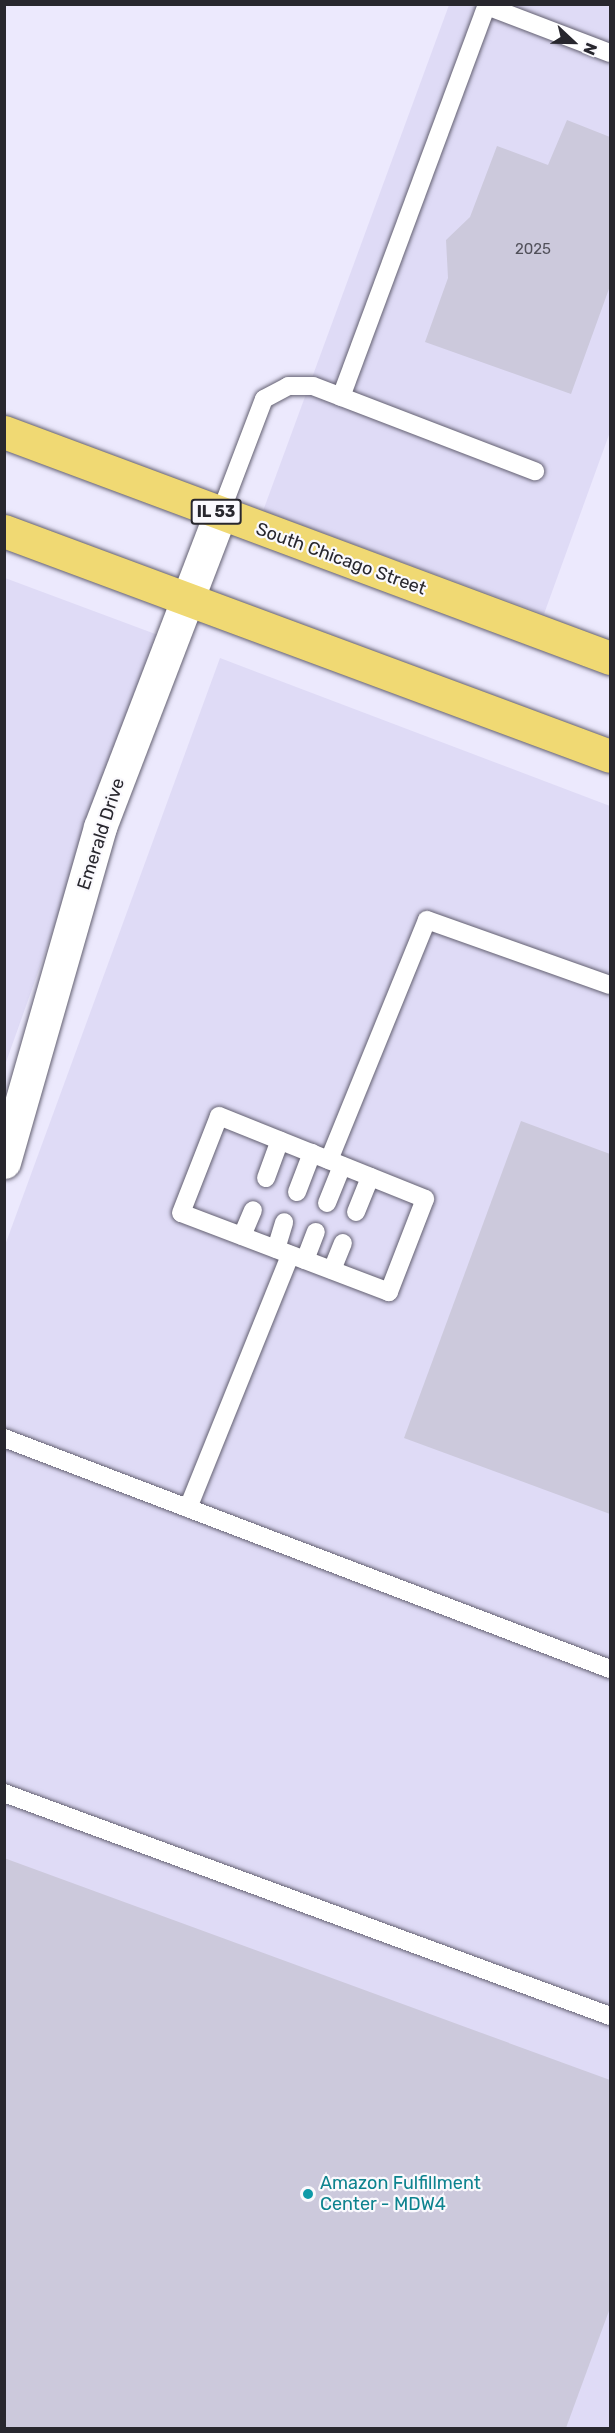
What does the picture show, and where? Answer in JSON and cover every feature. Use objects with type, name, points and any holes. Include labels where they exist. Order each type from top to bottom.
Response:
[{"type":"main road","name":"South Chicago Street","points":[[4,432],[610,658]]},
{"type":"main road","points":[[4,531],[610,756]]},
{"type":"street","name":"Emerald Drive","points":[[4,1162],[100,827],[220,514]]},
{"type":"lane","points":[[341,397],[487,5],[610,53]]},
{"type":"lane","points":[[220,514],[264,399],[288,386],[313,387],[535,471]]},
{"type":"lane","points":[[327,1203],[336,1163],[428,920],[610,985]]},
{"type":"lane","points":[[219,1116],[336,1163],[425,1199],[389,1292],[181,1213],[219,1116]]},
{"type":"lane","points":[[266,1178],[280,1140]]},
{"type":"lane","points":[[297,1192],[312,1153]]},
{"type":"lane","points":[[356,1212],[370,1177]]},
{"type":"lane","points":[[242,1236],[253,1210]]},
{"type":"lane","points":[[284,1222],[290,1255]]},
{"type":"lane","points":[[188,1508],[290,1255],[316,1232]]},
{"type":"lane","points":[[332,1270],[343,1244]]},
{"type":"lane","points":[[4,1438],[610,1669]]},
{"type":"lane","points":[[4,1793],[610,2016]]},
{"type":"shaded area","points":[[449,5],[610,5],[610,432],[544,614],[263,511]]},
{"type":"shaded area","points":[[5,578],[158,635],[5,1065]]},
{"type":"shaded area","points":[[220,658],[610,806],[610,2428],[5,2428],[4,1248]]},
{"type":"building","points":[[567,120],[610,137],[610,286],[571,394],[425,342],[448,278],[446,240],[470,217],[497,146],[548,165]]},
{"type":"building","points":[[521,1121],[610,1154],[610,1514],[404,1438]]},
{"type":"building","name":"Amazon Fulfillment Center - MDW4","points":[[4,1858],[610,2080],[610,2308],[566,2428],[4,2428]]},
{"type":"place","name":"Amazon Fulfillment Center - MDW4","points":[[308,2194]]}]
